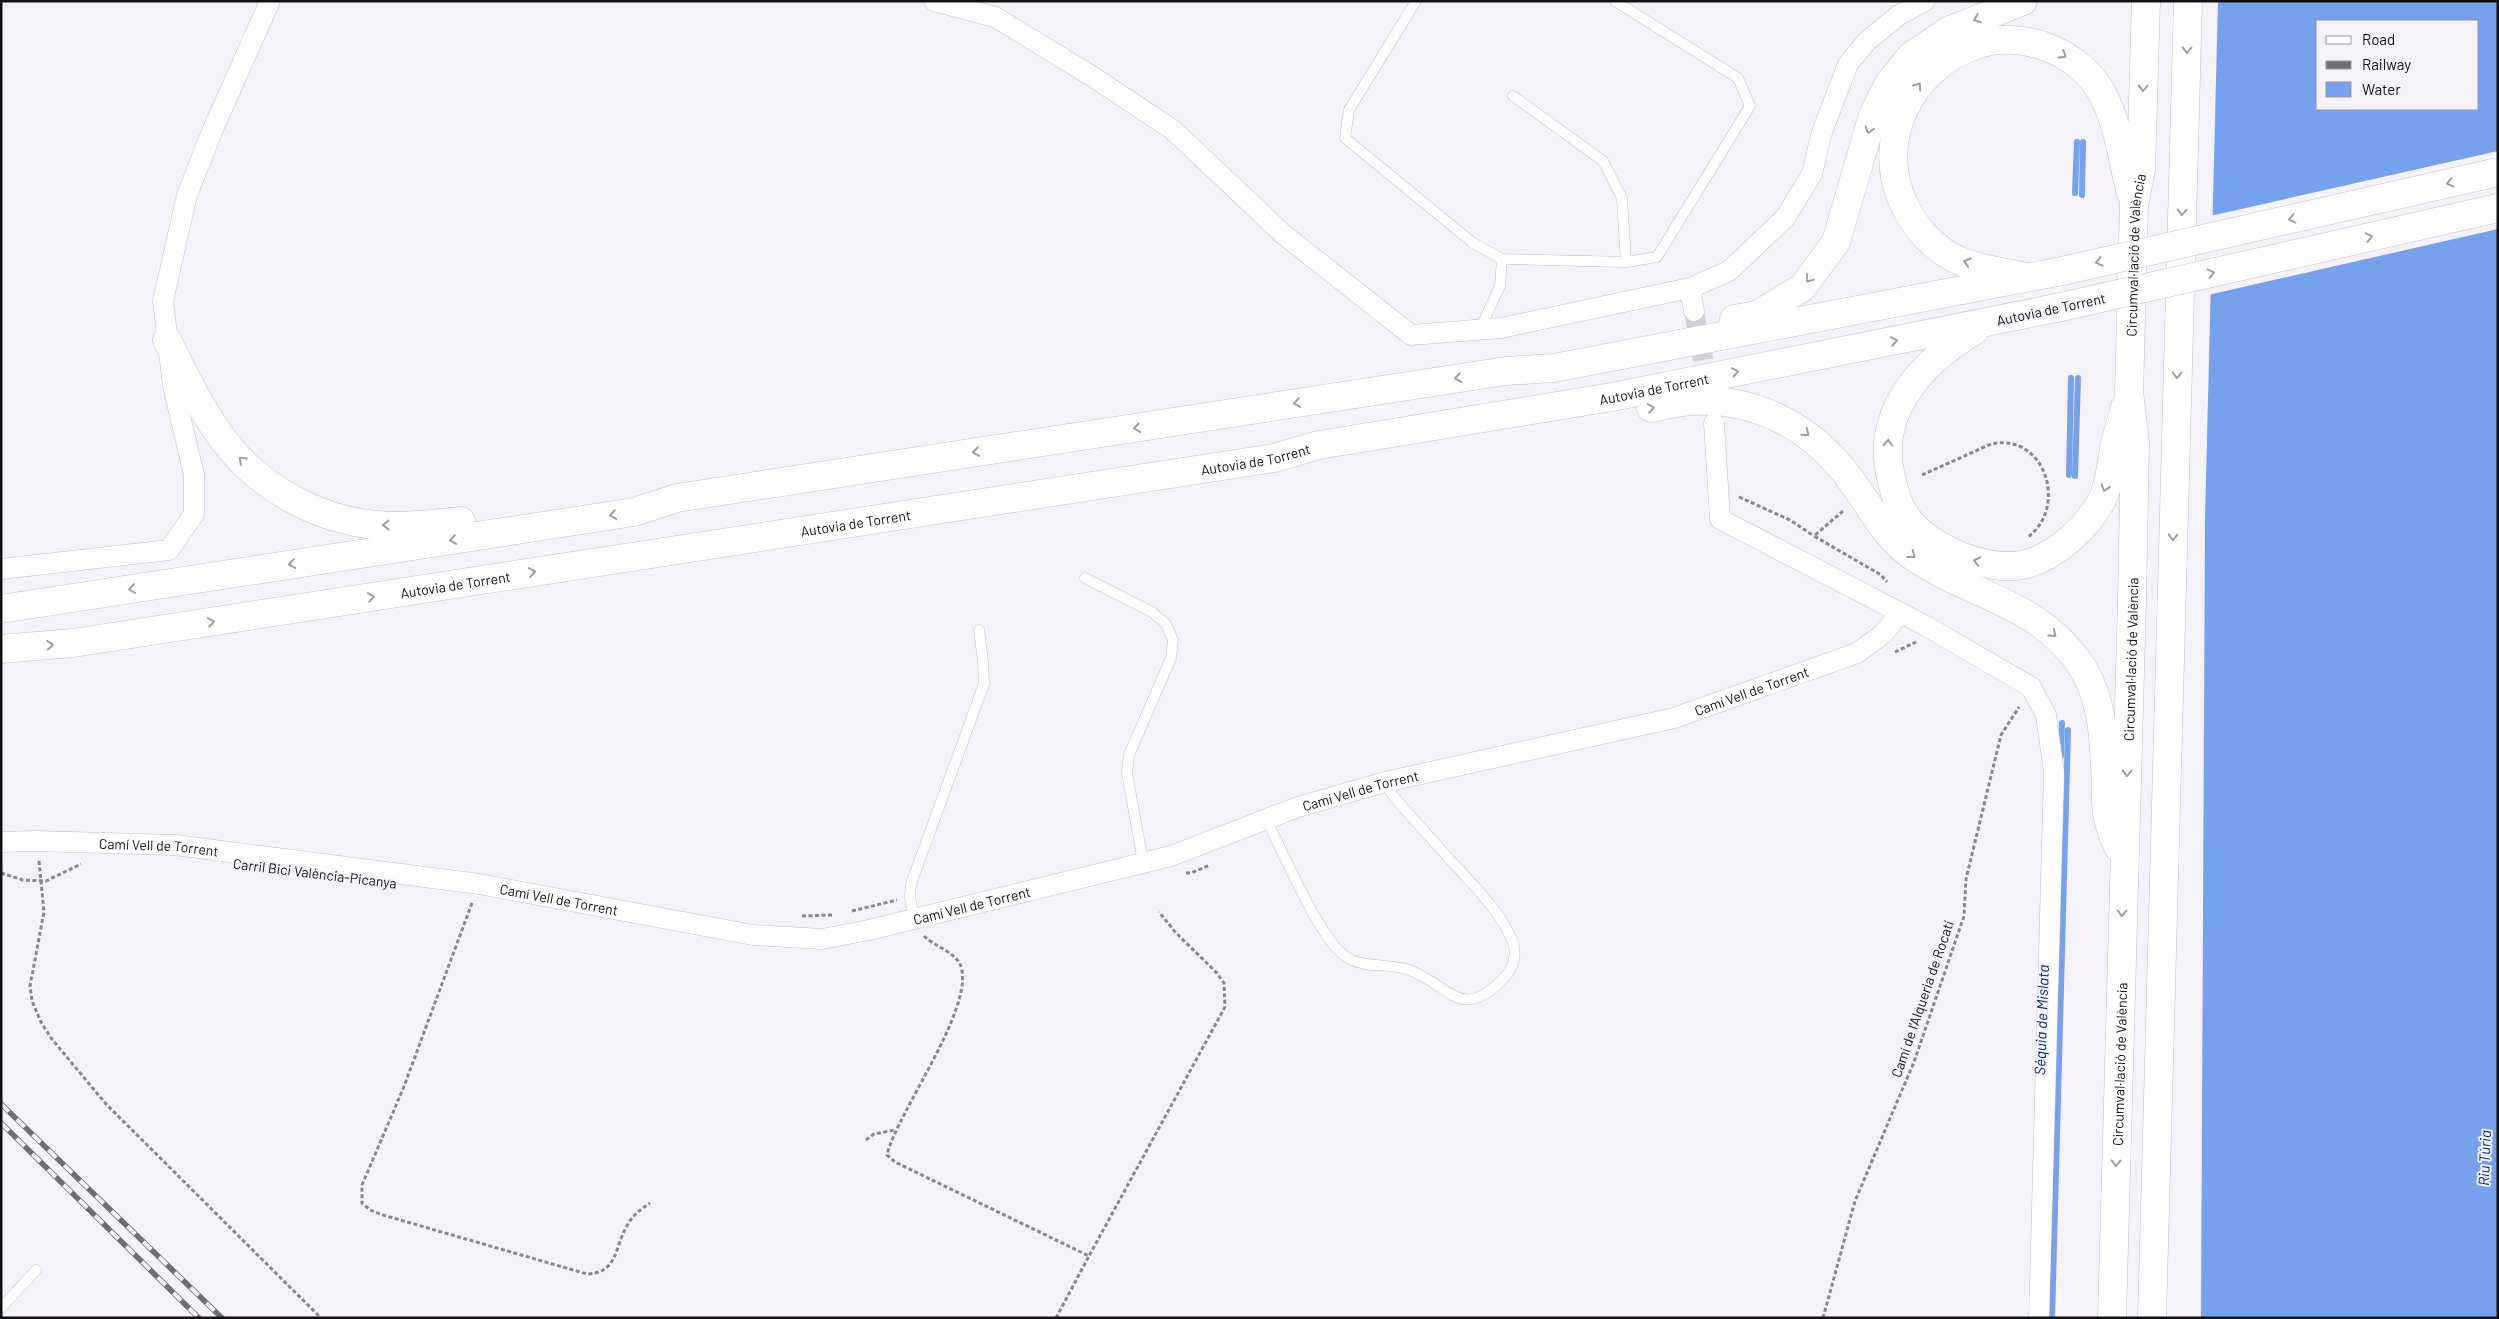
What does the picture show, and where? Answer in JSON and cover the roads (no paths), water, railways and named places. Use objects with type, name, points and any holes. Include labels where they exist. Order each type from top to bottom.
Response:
[{"type":"highway","points":[[1506,371],[1550,352],[1757,315],[1802,288],[1836,242],[1873,115],[1890,83],[1911,56],[1948,31],[2023,1]]},
{"type":"highway","name":"Circumval·lació de València","points":[[2112,1318],[2135,442],[2129,392],[2134,205],[2141,169],[2146,1]]},
{"type":"highway","points":[[2152,1318],[2188,1]]},
{"type":"highway","points":[[2031,278],[1959,260],[1943,250],[1912,222],[1898,192],[1892,165],[1894,133],[1905,107],[1921,81],[1945,60],[1973,45],[2002,40],[2033,42],[2058,51],[2080,66],[2103,94],[2116,127],[2134,205]]},
{"type":"highway","points":[[1,609],[634,512],[677,498],[1506,371],[1554,368],[2031,278],[2498,172]]},
{"type":"highway","name":"Autovia de Torrent","points":[[1,649],[74,643],[1274,458],[1319,446],[1612,397],[1988,322],[2498,208]]},
{"type":"highway","points":[[1988,322],[1949,346],[1925,367],[1904,393],[1894,414],[1888,437],[1890,473],[1895,496],[1908,520],[1928,538],[1952,553],[1978,562],[2004,565],[2030,563],[2057,549],[2081,528],[2100,504],[2129,392]]},
{"type":"highway","points":[[167,340],[196,398],[230,449],[265,481],[298,502],[335,518],[377,525],[420,525],[628,494],[677,498]]},
{"type":"highway","points":[[1274,458],[1326,462],[1692,401],[1727,402],[1760,410],[1796,426],[1826,450],[1849,477],[1886,530],[1910,554],[1946,576],[2022,610],[2054,634],[2080,665],[2097,700],[2104,743],[2107,818],[2124,864]]},
{"type":"street","points":[[1,569],[170,550],[194,514],[194,475],[173,386],[163,301],[187,195],[213,129],[270,1]]},
{"type":"street","points":[[934,1],[995,18],[1090,75],[1173,130],[1282,234],[1411,335],[1501,328],[1690,288],[1729,271],[1785,218],[1812,174],[1821,135],[1848,64],[1867,41],[1898,15],[1925,1]]},
{"type":"street","points":[[1690,288],[1694,311]]},
{"type":"street","points":[[1714,423],[1720,519],[1900,613],[2031,687],[2046,714],[2054,772],[2039,1318]]},
{"type":"street","name":"Camí Vell de Torrent","points":[[1,842],[35,841],[175,846],[479,884],[753,935],[798,939],[845,936],[1171,856],[1298,806],[1385,782],[1674,718],[1857,653],[1883,634],[1900,613]]},
{"type":"lane","points":[[1416,1],[1349,110],[1345,138],[1473,243],[1502,259],[1626,262],[1657,257],[1750,106],[1738,78],[1615,1]]},
{"type":"lane","points":[[1513,96],[1603,161],[1622,198],[1626,262]]},
{"type":"lane","points":[[1480,329],[1500,286],[1502,259]]},
{"type":"lane","points":[[1085,578],[1152,612],[1166,624],[1173,640],[1171,658],[1129,755],[1127,773],[1143,862]]},
{"type":"lane","points":[[914,918],[910,897],[911,884],[984,684],[984,661],[979,630]]},
{"type":"lane","points":[[1266,819],[1324,933],[1344,955],[1367,966],[1399,967],[1417,972],[1456,998],[1474,1000],[1487,993],[1505,977],[1515,962],[1513,944],[1492,906],[1394,798],[1385,782]]},
{"type":"lane","points":[[1,1308],[36,1270]]},
{"type":"water","name":"Riu Túria","points":[[2218,1],[2498,1],[2498,1318],[2201,1318],[2205,519]]},
{"type":"waterway","name":"Séquia de Mislata","points":[[2075,193],[2077,142]]},
{"type":"waterway","points":[[2082,195],[2083,142]]},
{"type":"waterway","name":"Séquia de Mislata","points":[[2069,475],[2071,378]]},
{"type":"waterway","points":[[2075,476],[2078,378]]},
{"type":"waterway","name":"Séquia de Mislata","points":[[2061,756],[2062,723]]},
{"type":"waterway","points":[[2052,1318],[2068,730]]},
{"type":"tunnel","points":[[1694,311],[1709,392]]},
{"type":"railway","points":[[1,1104],[222,1318]]},
{"type":"railway","points":[[1,1123],[199,1318]]}]
